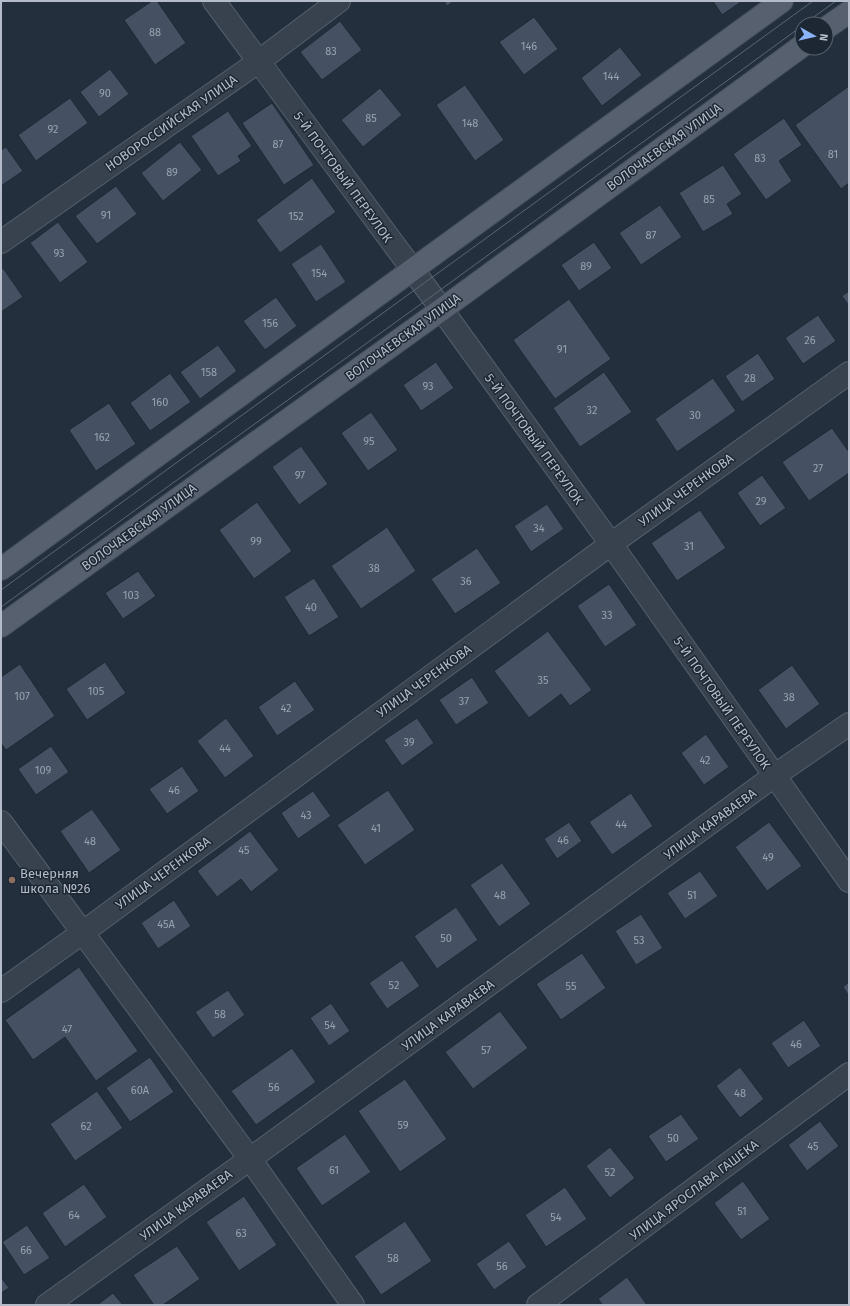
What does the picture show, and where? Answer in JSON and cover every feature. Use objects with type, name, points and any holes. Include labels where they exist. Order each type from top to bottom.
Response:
[{"type":"main road","points":[[1,569],[782,1]]},
{"type":"main road","points":[[834,22],[849,12]]},
{"type":"main road","name":"ВОЛОЧАЕВСКАЯ УЛИЦА","points":[[1,626],[441,310],[794,52]]},
{"type":"street","name":"5-Й ПОЧТОВЫЙ ПЕРЕУЛОК","points":[[214,1],[611,544],[849,881]]},
{"type":"street","name":"НОВОРОССИЙСКАЯ УЛИЦА","points":[[1,242],[258,62],[339,1]]},
{"type":"street","name":"УЛИЦА ЧЕРЕНКОВА","points":[[1,991],[611,544],[849,373]]},
{"type":"street","name":"УЛИЦА КАРАВАЕВА","points":[[47,1305],[250,1159],[774,776],[849,724]]},
{"type":"street","points":[[1,822],[250,1159],[353,1305]]},
{"type":"street","name":"УЛИЦА ЯРОСЛАВА ГАШЕКА","points":[[552,1301],[849,1074]]},
{"type":"building","points":[[152,1],[157,1],[186,43],[155,65],[124,20]]},
{"type":"building","points":[[444,1],[454,1],[447,6]]},
{"type":"building","points":[[713,1],[742,1],[722,15]]},
{"type":"building","points":[[534,17],[558,49],[524,75],[499,42]]},
{"type":"building","points":[[340,21],[362,50],[322,80],[300,52]]},
{"type":"building","points":[[620,47],[642,75],[602,106],[581,78]]},
{"type":"building","points":[[110,69],[129,94],[99,117],[80,92]]},
{"type":"building","points":[[465,85],[504,140],[475,161],[436,105]]},
{"type":"building","points":[[849,86],[849,183],[841,189],[795,125]]},
{"type":"building","points":[[380,88],[402,115],[363,147],[341,120]]},
{"type":"building","points":[[70,98],[88,123],[36,161],[18,135]]},
{"type":"building","points":[[272,103],[314,165],[284,185],[242,123]]},
{"type":"building","points":[[228,111],[252,146],[238,156],[241,161],[218,176],[191,136]]},
{"type":"building","points":[[784,118],[802,145],[779,161],[792,181],[766,200],[733,154]]},
{"type":"building","points":[[180,142],[202,170],[163,201],[141,173]]},
{"type":"building","points":[[6,147],[23,171],[1,186],[1,150]]},
{"type":"building","points":[[723,165],[742,194],[727,204],[733,214],[703,232],[679,193]]},
{"type":"building","points":[[312,178],[336,212],[280,253],[256,220]]},
{"type":"building","points":[[116,186],[137,214],[97,244],[75,216]]},
{"type":"building","points":[[660,205],[682,237],[641,265],[619,233]]},
{"type":"building","points":[[58,222],[88,262],[60,283],[30,243]]},
{"type":"building","points":[[594,242],[612,268],[579,291],[561,265]]},
{"type":"building","points":[[321,244],[346,282],[316,302],[291,264]]},
{"type":"building","points":[[3,268],[23,297],[1,312],[1,269]]},
{"type":"building","points":[[849,291],[849,306],[842,296]]},
{"type":"building","points":[[276,297],[297,326],[265,350],[243,321]]},
{"type":"building","points":[[569,299],[611,359],[555,399],[513,340]]},
{"type":"building","points":[[818,315],[836,341],[803,364],[785,338]]},
{"type":"building","points":[[218,345],[237,371],[200,399],[180,372]]},
{"type":"building","points":[[758,353],[775,379],[742,402],[725,376]]},
{"type":"building","points":[[436,362],[454,388],[421,411],[403,385]]},
{"type":"building","points":[[604,372],[632,412],[580,447],[553,408]]},
{"type":"building","points":[[170,373],[191,402],[150,431],[130,403]]},
{"type":"building","points":[[713,378],[736,411],[677,452],[655,419]]},
{"type":"building","points":[[109,403],[136,444],[96,471],[69,430]]},
{"type":"building","points":[[371,412],[398,450],[368,471],[341,433]]},
{"type":"building","points":[[832,428],[849,452],[849,473],[809,501],[782,462]]},
{"type":"building","points":[[301,446],[328,484],[299,505],[272,467]]},
{"type":"building","points":[[762,475],[786,508],[760,526],[737,493]]},
{"type":"building","points":[[257,502],[292,551],[254,579],[219,530]]},
{"type":"building","points":[[547,504],[564,529],[531,552],[514,526]]},
{"type":"building","points":[[700,510],[726,548],[677,581],[651,543]]},
{"type":"building","points":[[387,527],[416,571],[361,609],[331,566]]},
{"type":"building","points":[[477,548],[501,583],[455,614],[431,579]]},
{"type":"building","points":[[138,571],[156,596],[123,619],[105,593]]},
{"type":"building","points":[[314,578],[339,617],[309,636],[284,597]]},
{"type":"building","points":[[609,584],[637,625],[605,647],[577,606]]},
{"type":"building","points":[[548,631],[592,690],[570,706],[561,694],[529,718],[494,671]]},
{"type":"building","points":[[105,662],[126,693],[87,720],[66,689]]},
{"type":"building","points":[[20,664],[55,716],[6,750],[1,743],[1,677]]},
{"type":"building","points":[[792,665],[820,704],[786,729],[758,690]]},
{"type":"building","points":[[472,677],[489,703],[456,725],[439,700]]},
{"type":"building","points":[[295,681],[315,710],[277,736],[258,707]]},
{"type":"building","points":[[226,718],[254,756],[225,778],[197,741]]},
{"type":"building","points":[[417,718],[434,743],[402,766],[384,740]]},
{"type":"building","points":[[706,734],[729,767],[704,785],[681,753]]},
{"type":"building","points":[[51,746],[69,772],[36,795],[18,769]]},
{"type":"building","points":[[182,766],[199,791],[167,814],[149,789]]},
{"type":"building","points":[[388,790],[415,830],[365,865],[337,825]]},
{"type":"building","points":[[313,791],[331,816],[298,839],[281,813]]},
{"type":"building","points":[[631,793],[653,826],[612,855],[589,822]]},
{"type":"building","points":[[92,809],[121,850],[89,873],[60,831]]},
{"type":"building","points":[[569,822],[582,841],[557,859],[544,839]]},
{"type":"building","points":[[769,822],[802,866],[767,891],[735,847]]},
{"type":"building","points":[[250,831],[279,870],[251,892],[241,879],[217,897],[197,871]]},
{"type":"building","points":[[502,863],[531,904],[499,927],[470,885]]},
{"type":"building","points":[[700,871],[718,896],[685,919],[667,893]]},
{"type":"building","points":[[174,900],[191,926],[158,949],[141,923]]},
{"type":"building","points":[[456,907],[478,940],[437,969],[414,936]]},
{"type":"building","points":[[641,914],[663,948],[636,965],[615,931]]},
{"type":"building","points":[[582,953],[606,988],[561,1020],[536,984]]},
{"type":"building","points":[[402,960],[420,986],[387,1009],[369,983]]},
{"type":"building","points":[[79,967],[138,1051],[96,1081],[65,1037],[33,1060],[5,1020]]},
{"type":"building","points":[[849,982],[849,996],[843,987]]},
{"type":"building","points":[[228,990],[245,1015],[213,1038],[195,1012]]},
{"type":"building","points":[[331,1003],[350,1031],[329,1046],[310,1018]]},
{"type":"building","points":[[500,1011],[528,1048],[473,1089],[445,1052]]},
{"type":"building","points":[[804,1020],[821,1046],[788,1068],[771,1043]]},
{"type":"building","points":[[292,1048],[316,1082],[256,1125],[231,1091]]},
{"type":"building","points":[[150,1057],[174,1092],[130,1122],[106,1088]]},
{"type":"building","points":[[740,1067],[764,1099],[740,1118],[716,1086]]},
{"type":"building","points":[[405,1079],[447,1139],[400,1172],[358,1111]]},
{"type":"building","points":[[97,1091],[123,1128],[75,1161],[50,1124]]},
{"type":"building","points":[[681,1114],[699,1139],[666,1162],[648,1136]]},
{"type":"building","points":[[820,1121],[839,1146],[807,1171],[788,1145]]},
{"type":"building","points":[[345,1134],[371,1172],[322,1206],[296,1168]]},
{"type":"building","points":[[610,1147],[635,1178],[610,1198],[586,1166]]},
{"type":"building","points":[[743,1181],[770,1219],[741,1240],[714,1203]]},
{"type":"building","points":[[84,1184],[107,1217],[65,1247],[42,1213]]},
{"type":"building","points":[[565,1187],[587,1219],[546,1247],[525,1215]]},
{"type":"building","points":[[244,1196],[277,1245],[239,1271],[206,1222]]},
{"type":"building","points":[[405,1221],[432,1261],[381,1295],[354,1256]]},
{"type":"building","points":[[27,1225],[50,1258],[24,1275],[2,1242]]},
{"type":"building","points":[[509,1241],[527,1267],[494,1290],[476,1264]]},
{"type":"building","points":[[177,1246],[200,1279],[163,1305],[154,1305],[133,1275]]},
{"type":"building","points":[[1,1277],[9,1288],[1,1293]]},
{"type":"building","points":[[627,1277],[647,1305],[603,1305],[598,1299]]},
{"type":"building","points":[[113,1293],[123,1305],[97,1305]]},
{"type":"tram line","points":[[1,590],[813,1]]},
{"type":"tram line","points":[[815,16],[836,1]]},
{"type":"tram line","points":[[1,607],[432,296],[794,32]]},
{"type":"place","name":"Вечерняя школа №26","points":[[12,880]]}]
